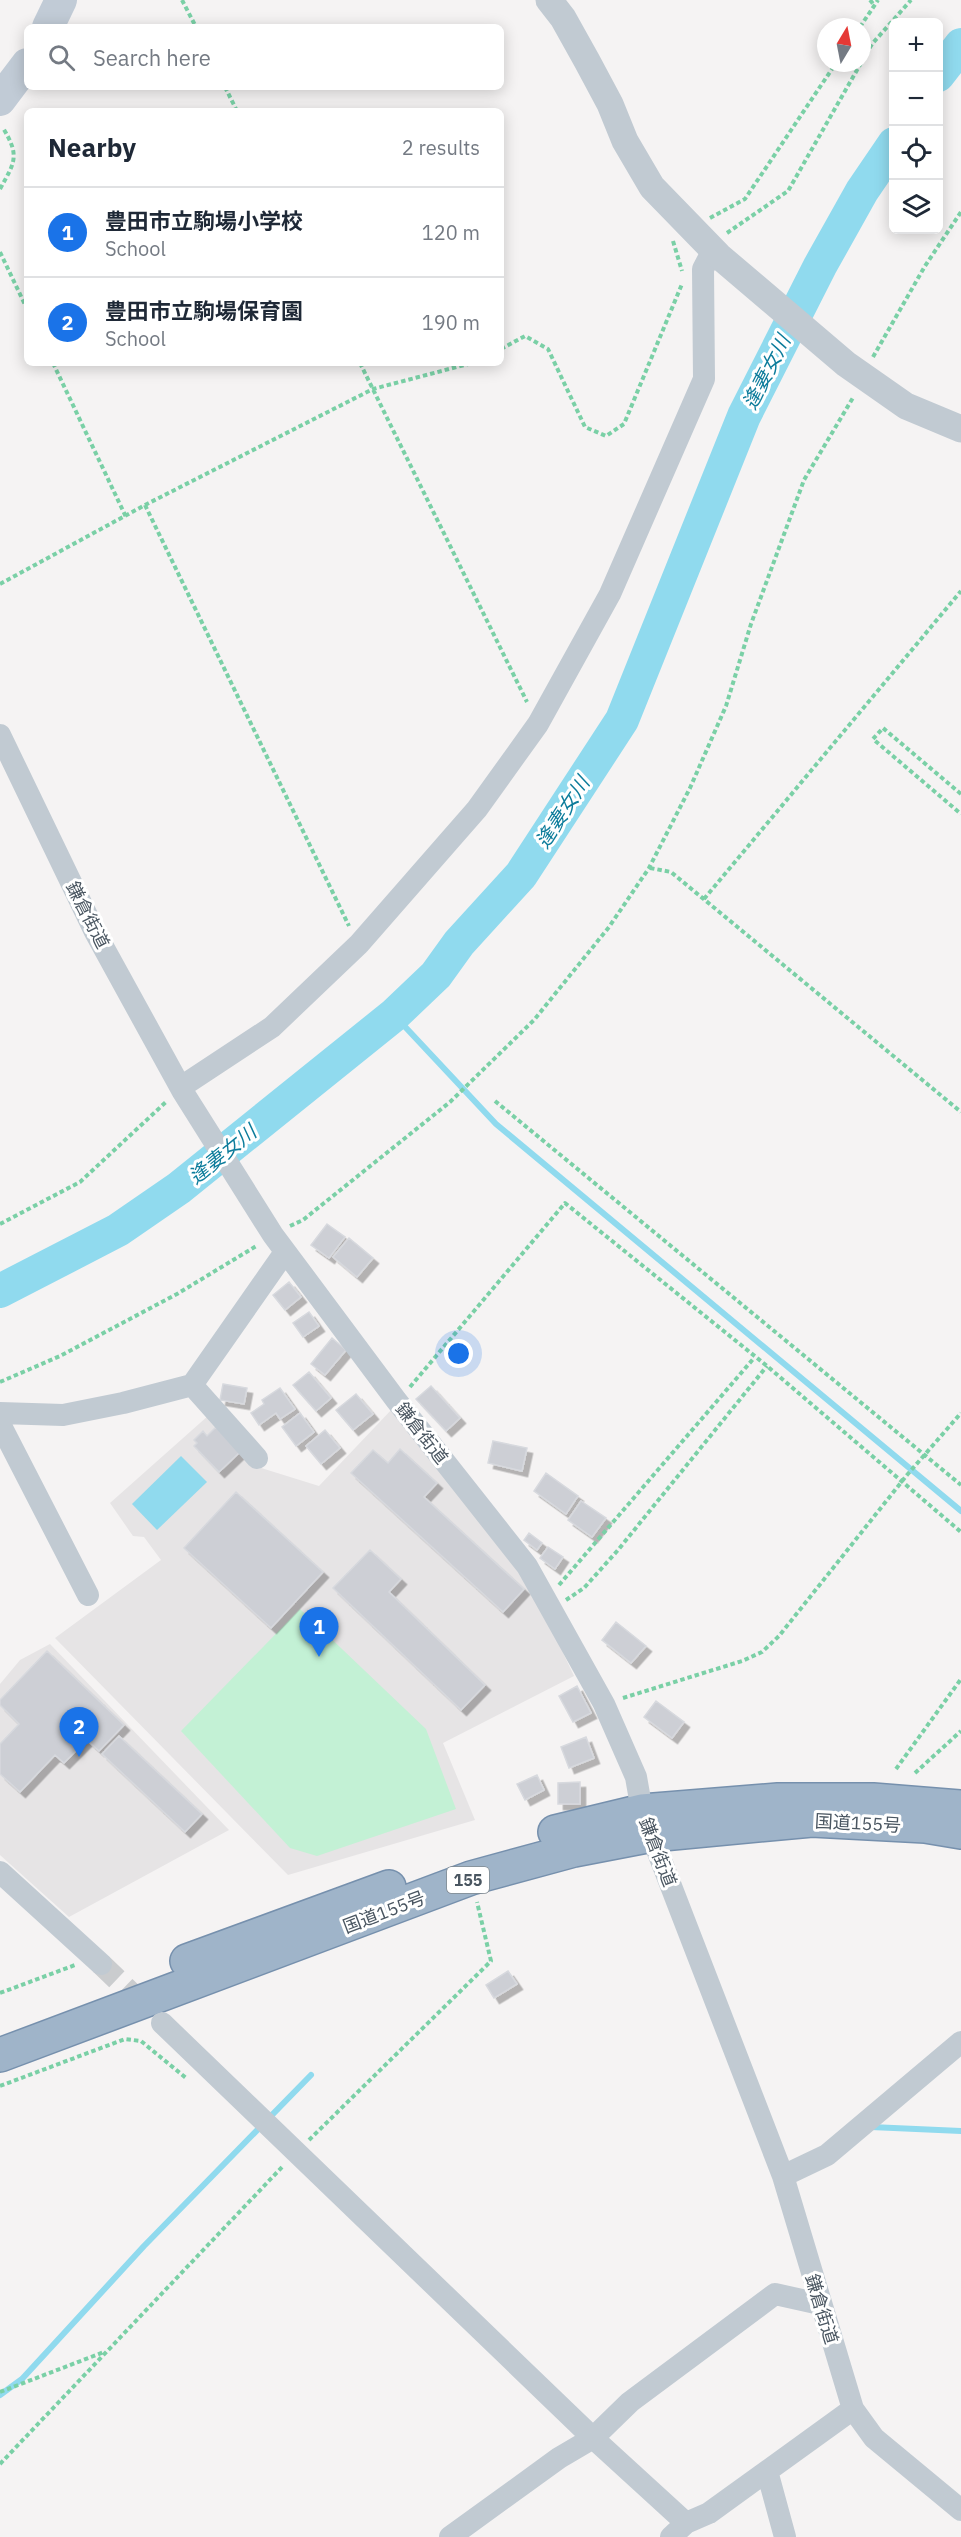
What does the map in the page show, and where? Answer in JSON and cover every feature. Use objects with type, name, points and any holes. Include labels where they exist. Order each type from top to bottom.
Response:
[{"type":"highway","name":"国道155号","points":[[0,2031],[341,1904],[524,1841],[647,1823],[778,1800],[873,1800],[961,1807]]},
{"type":"highway","name":"国道155号","points":[[0,2055],[471,1878],[574,1850],[647,1823],[812,1820],[925,1827],[961,1832]]},
{"type":"main road","points":[[49,24],[61,0]]},
{"type":"main road","points":[[2,114],[24,70]]},
{"type":"street","points":[[549,0],[563,18],[587,61],[610,104],[625,141],[652,187],[716,253],[855,371],[906,406],[961,429]]},
{"type":"street","points":[[182,1090],[273,1027],[358,944],[477,809],[537,724],[610,594],[704,379],[703,269],[716,253]]},
{"type":"street","name":"鎌倉街道","points":[[0,735],[95,933],[182,1090],[276,1239],[396,1400],[527,1566],[604,1704],[636,1777],[647,1823],[783,2176],[853,2409],[874,2438],[961,2510]]},
{"type":"street","points":[[0,1413],[63,1415],[123,1403],[192,1384],[276,1239]]},
{"type":"street","points":[[192,1384],[257,1458]]},
{"type":"street","points":[[0,1424],[88,1595]]},
{"type":"street","points":[[0,1872],[98,1961]]},
{"type":"street","points":[[162,2023],[592,2438],[678,2530],[709,2513],[853,2409]]},
{"type":"street","points":[[783,2176],[827,2155],[961,2042]]},
{"type":"street","points":[[450,2537],[559,2458],[592,2438],[630,2402],[775,2294],[820,2304]]},
{"type":"street","points":[[767,2471],[785,2537]]},
{"type":"path","points":[[182,0],[194,24]]},
{"type":"path","points":[[870,0],[874,5]]},
{"type":"path","points":[[866,18],[878,0]]},
{"type":"path","points":[[871,46],[911,0]]},
{"type":"path","points":[[706,221],[745,199],[830,72]]},
{"type":"path","points":[[716,253],[716,241],[788,191],[856,72]]},
{"type":"path","points":[[226,90],[236,108]]},
{"type":"path","points":[[0,189],[15,163],[15,147],[2,114]]},
{"type":"path","points":[[0,1382],[60,1356],[276,1239],[370,1168],[473,1081],[541,1012],[609,927],[649,868],[690,788],[726,706],[751,624],[804,480],[855,371],[868,364],[919,275],[961,212]]},
{"type":"path","points":[[504,347],[525,336],[548,349],[585,427],[606,436],[624,424],[684,278],[671,235]]},
{"type":"path","points":[[0,252],[24,303]]},
{"type":"path","points":[[54,366],[126,517]]},
{"type":"path","points":[[362,366],[537,724]]},
{"type":"path","points":[[0,584],[145,506],[373,389],[460,366]]},
{"type":"path","points":[[145,506],[358,944]]},
{"type":"path","points":[[704,899],[961,591]]},
{"type":"path","points":[[961,794],[883,728],[873,739],[961,814]]},
{"type":"path","points":[[649,868],[671,872],[961,1112]]},
{"type":"path","points":[[0,1224],[80,1182],[182,1090]]},
{"type":"path","points":[[495,1101],[961,1485]]},
{"type":"path","points":[[396,1400],[412,1386],[565,1203],[754,1358],[767,1366],[961,1532]]},
{"type":"path","points":[[547,1603],[561,1583],[754,1358]]},
{"type":"path","points":[[547,1603],[584,1588],[618,1550],[767,1366]]},
{"type":"path","points":[[604,1704],[742,1661],[762,1652],[779,1636],[904,1482],[907,1475],[961,1413]]},
{"type":"path","points":[[896,1769],[961,1679]]},
{"type":"path","points":[[915,1773],[961,1731]]},
{"type":"path","points":[[0,2464],[296,2152],[492,1961],[471,1878]]},
{"type":"path","points":[[0,1993],[98,1961]]},
{"type":"path","points":[[0,2086],[125,2039],[141,2041],[194,2084]]},
{"type":"path","points":[[0,2392],[108,2351]]},
{"type":"shaded area","points":[[393,1408],[531,1585],[574,1676],[443,1743],[475,1820],[288,1875],[55,1638],[161,1560],[144,1537],[133,1536],[110,1503],[209,1415],[258,1467],[319,1486]]},
{"type":"shaded area","points":[[50,1644],[229,1830],[69,1917],[0,1855],[0,1684],[20,1660]]},
{"type":"green space","points":[[300,1609],[426,1729],[456,1809],[317,1856],[290,1848],[181,1731]]},
{"type":"water","points":[[181,1456],[207,1482],[157,1530],[132,1504]]},
{"type":"building","points":[[327,1224],[345,1237],[329,1258],[311,1245]]},
{"type":"building","points":[[349,1238],[373,1258],[357,1277],[333,1257]]},
{"type":"building","points":[[289,1282],[301,1297],[285,1310],[273,1295]]},
{"type":"building","points":[[309,1312],[319,1326],[303,1337],[293,1323]]},
{"type":"building","points":[[332,1338],[346,1350],[325,1375],[311,1364]]},
{"type":"building","points":[[309,1372],[331,1398],[316,1411],[293,1385]]},
{"type":"building","points":[[223,1384],[247,1388],[244,1404],[220,1400]]},
{"type":"building","points":[[431,1386],[460,1418],[446,1431],[416,1399]]},
{"type":"building","points":[[280,1388],[295,1409],[280,1419],[276,1413],[259,1425],[251,1413],[264,1404],[262,1400]]},
{"type":"building","points":[[356,1394],[373,1414],[353,1430],[336,1410]]},
{"type":"building","points":[[300,1413],[314,1432],[296,1446],[282,1427]]},
{"type":"building","points":[[216,1427],[240,1452],[219,1472],[194,1446],[197,1443],[194,1440],[203,1431],[207,1436]]},
{"type":"building","points":[[325,1430],[340,1448],[321,1464],[306,1446]]},
{"type":"building","points":[[493,1441],[527,1448],[522,1471],[488,1463]]},
{"type":"building","points":[[400,1449],[437,1483],[424,1497],[524,1589],[503,1612],[351,1473],[373,1450],[388,1463]]},
{"type":"building","points":[[546,1473],[578,1496],[566,1514],[534,1491]]},
{"type":"building","points":[[236,1492],[323,1572],[271,1628],[184,1548]]},
{"type":"building","points":[[581,1501],[606,1518],[592,1537],[568,1520]]},
{"type":"building","points":[[529,1533],[542,1543],[537,1550],[524,1540]]},
{"type":"building","points":[[548,1547],[563,1557],[555,1569],[540,1558]]},
{"type":"building","points":[[370,1550],[401,1579],[389,1592],[485,1685],[461,1710],[333,1588]]},
{"type":"building","points":[[616,1622],[646,1646],[631,1663],[602,1640]]},
{"type":"building","points":[[47,1651],[124,1725],[99,1751],[87,1740],[64,1763],[55,1755],[20,1792],[0,1774],[0,1744],[19,1724],[0,1705],[0,1700]]},
{"type":"building","points":[[577,1686],[591,1713],[573,1722],[559,1696]]},
{"type":"building","points":[[656,1701],[684,1722],[672,1738],[644,1717]]},
{"type":"building","points":[[119,1736],[202,1814],[185,1832],[102,1754]]},
{"type":"building","points":[[586,1737],[594,1758],[569,1768],[561,1747]]},
{"type":"building","points":[[537,1775],[544,1790],[525,1800],[517,1784]]},
{"type":"building","points":[[580,1782],[580,1804],[558,1804],[558,1783]]},
{"type":"building","points":[[508,1971],[517,1984],[494,1998],[486,1985]]},
{"type":"waterway","name":"逢妻女川","points":[[940,72],[961,45]]},
{"type":"waterway","name":"逢妻女川","points":[[0,1291],[118,1230],[179,1188],[394,1015],[436,975],[459,943],[521,875],[622,720],[744,416],[820,266],[862,191],[889,151]]},
{"type":"waterway","points":[[394,1015],[496,1124],[961,1511]]},
{"type":"waterway","points":[[0,2395],[22,2379],[144,2246],[311,2075]]},
{"type":"waterway","points":[[871,2127],[961,2131]]},
{"type":"tunnel","points":[[101,1964],[150,2011]]},
{"type":"place","name":"豊田市立駒場小学校","points":[[319,1657]]},
{"type":"place","name":"豊田市立駒場保育園","points":[[79,1757]]}]
